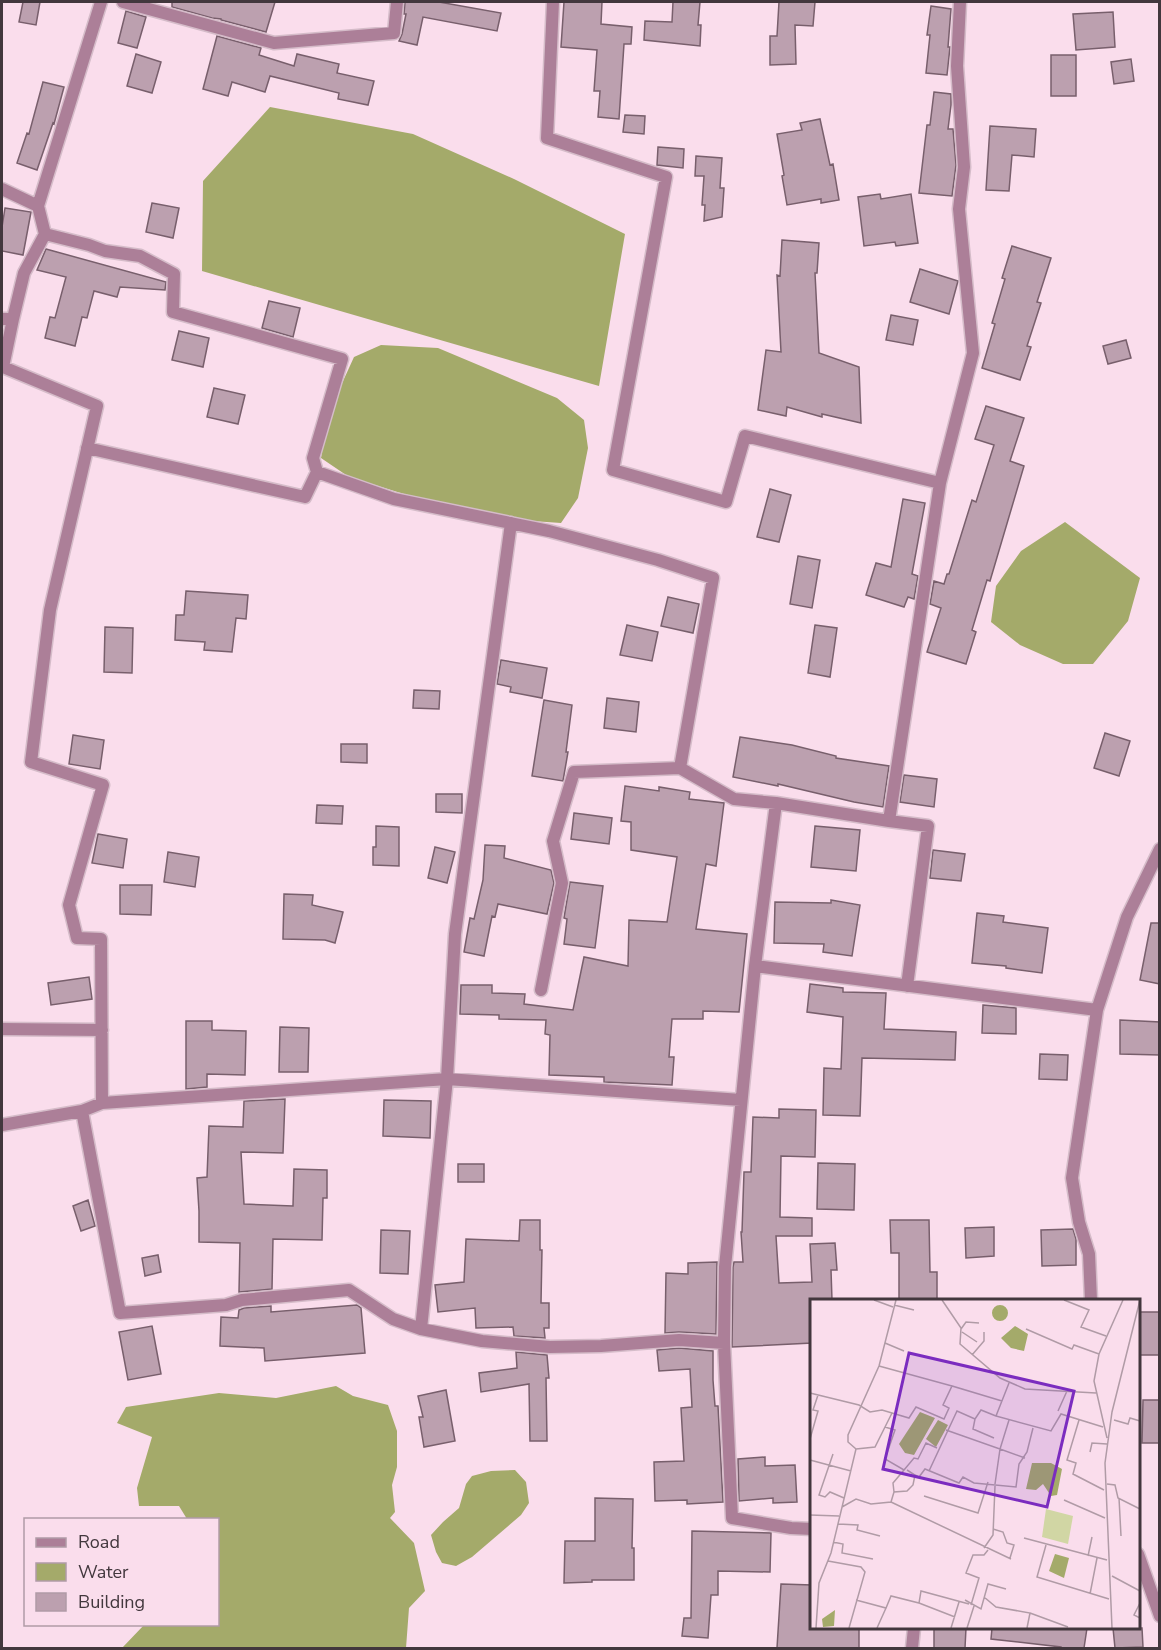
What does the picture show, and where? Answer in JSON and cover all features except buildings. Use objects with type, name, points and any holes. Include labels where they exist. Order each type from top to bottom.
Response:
[{"type":"street","points":[[101,2],[38,206],[45,234],[24,273],[7,319],[3,367],[97,406],[50,610],[31,762],[103,785],[69,905],[77,938],[101,939],[102,1103]]},
{"type":"street","points":[[123,2],[274,43],[394,33],[397,2]]},
{"type":"street","points":[[553,2],[547,138],[666,177],[613,470],[726,502],[745,436],[940,483]]},
{"type":"street","points":[[889,821],[940,483],[973,353],[959,208],[964,167],[957,66],[960,2]]},
{"type":"street","points":[[2,189],[38,206]]},
{"type":"street","points":[[45,234],[105,251],[140,256],[174,274],[173,312],[342,359],[313,458],[317,472],[305,497],[87,448]]},
{"type":"street","points":[[317,472],[394,499],[549,531],[658,560],[713,578],[680,768]]},
{"type":"street","points":[[421,1329],[447,1079],[455,934],[511,523]]},
{"type":"street","points":[[541,990],[562,883],[554,841],[574,772],[680,768],[734,799],[777,803],[928,826],[907,986]]},
{"type":"street","points":[[777,803],[754,966],[727,1241],[724,1343],[732,1518],[810,1529]]},
{"type":"street","points":[[1090,1299],[1089,1254],[1079,1222],[1072,1178],[1097,1010],[1127,917],[1160,849]]},
{"type":"street","points":[[754,966],[1097,1010]]},
{"type":"street","points":[[2,1029],[102,1030]]},
{"type":"street","points":[[2,1125],[82,1111],[102,1103],[447,1079],[741,1100]]},
{"type":"street","points":[[82,1111],[120,1313],[226,1305],[242,1300],[349,1290],[393,1319],[421,1329],[482,1341],[550,1347],[679,1340],[724,1343]]},
{"type":"street","points":[[1140,1565],[1144,1587],[1160,1616]]},
{"type":"street","points":[[912,1648],[914,1629]]},
{"type":"water","points":[[270,107],[413,134],[514,179],[625,234],[599,386],[202,271],[203,181]]},
{"type":"water","points":[[381,345],[438,348],[557,398],[584,420],[588,448],[578,498],[561,523],[518,520],[404,494],[349,477],[321,458],[328,414],[354,357]]},
{"type":"water","points":[[1065,522],[1140,578],[1128,621],[1093,664],[1063,664],[1020,645],[991,622],[996,586],[1021,551]]},
{"type":"water","points":[[336,1386],[353,1396],[388,1405],[397,1431],[397,1467],[392,1485],[395,1512],[390,1518],[414,1543],[425,1591],[409,1608],[406,1648],[122,1648],[143,1626],[219,1626],[219,1518],[186,1518],[179,1506],[139,1506],[137,1488],[152,1437],[117,1423],[126,1407],[219,1393],[276,1398]]},
{"type":"water","points":[[515,1470],[526,1482],[529,1503],[521,1515],[472,1557],[456,1566],[442,1563],[431,1535],[459,1508],[466,1484],[472,1476],[491,1471]]}]
